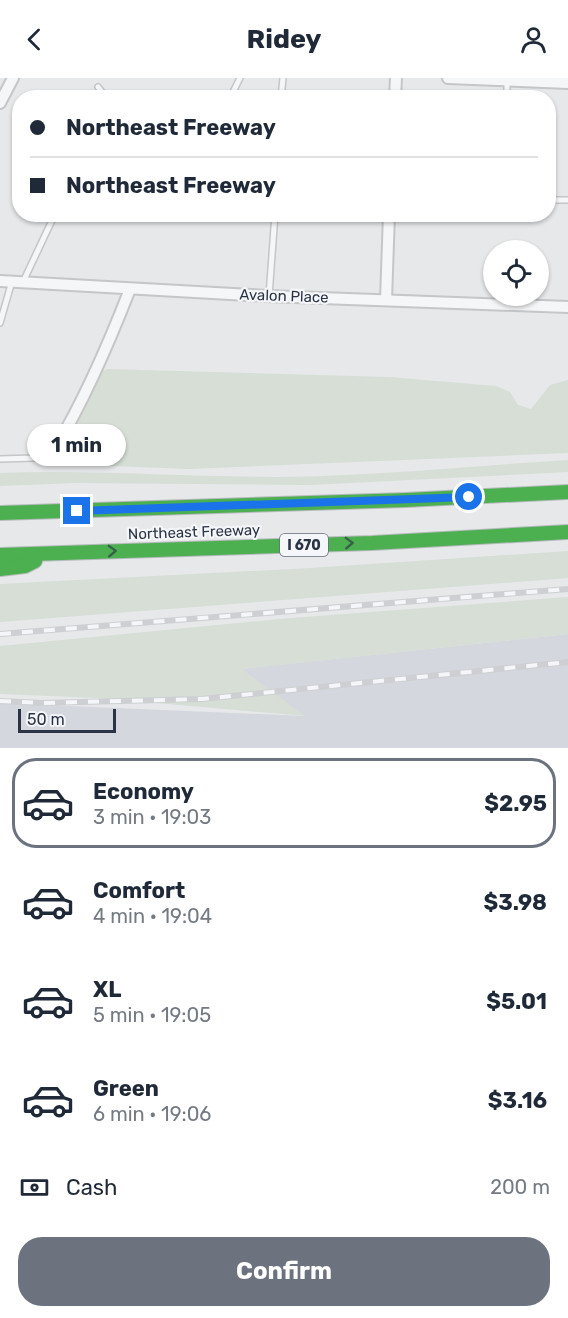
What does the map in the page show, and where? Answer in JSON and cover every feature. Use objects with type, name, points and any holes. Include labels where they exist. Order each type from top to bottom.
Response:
[{"type":"highway","name":"Northeast Freeway","points":[[0,513],[144,510],[568,492]]},
{"type":"highway","points":[[0,506],[144,510]]},
{"type":"highway","name":"Northeast Freeway","points":[[0,555],[372,543],[568,532]]},
{"type":"highway","points":[[0,569],[25,566],[53,552]]},
{"type":"street","points":[[0,103],[13,78]]},
{"type":"street","points":[[448,78],[568,83]]},
{"type":"street","points":[[386,300],[389,222]]},
{"type":"street","name":"Avalon Place","points":[[0,281],[269,296],[568,308]]},
{"type":"street","points":[[56,447],[72,421],[108,345],[130,289]]},
{"type":"lane","points":[[507,80],[507,90]]},
{"type":"lane","points":[[0,323],[17,282],[51,222]]},
{"type":"lane","points":[[269,296],[274,222]]},
{"type":"lane","points":[[0,459],[34,458],[56,447]]},
{"type":"shaded area","points":[[108,369],[389,377],[496,386],[510,392],[518,405],[531,409],[550,385],[568,380],[568,453],[189,469],[61,464],[56,452],[97,372]]},
{"type":"shaded area","points":[[568,460],[568,472],[310,485],[74,483],[0,486],[0,473],[81,472],[283,477],[384,473]]},
{"type":"shaded area","points":[[568,551],[568,578],[0,622],[0,584],[310,568]]},
{"type":"shaded area","points":[[568,597],[568,634],[242,669],[305,716],[99,698],[0,694],[0,646],[291,618]]},
{"type":"shaded area","points":[[568,634],[568,748],[0,748],[0,703],[304,716],[241,669]]},
{"type":"railway","points":[[0,634],[568,589]]},
{"type":"railway","points":[[0,701],[41,703],[202,699],[568,662]]},
{"type":"traffic: fast","points":[[0,513],[406,500],[568,492]]},
{"type":"traffic: fast","points":[[0,555],[372,543],[568,532]]},
{"type":"traffic: fast","points":[[0,569],[25,566],[35,561]]},
{"type":"route","points":[[77,511],[469,497]]}]
